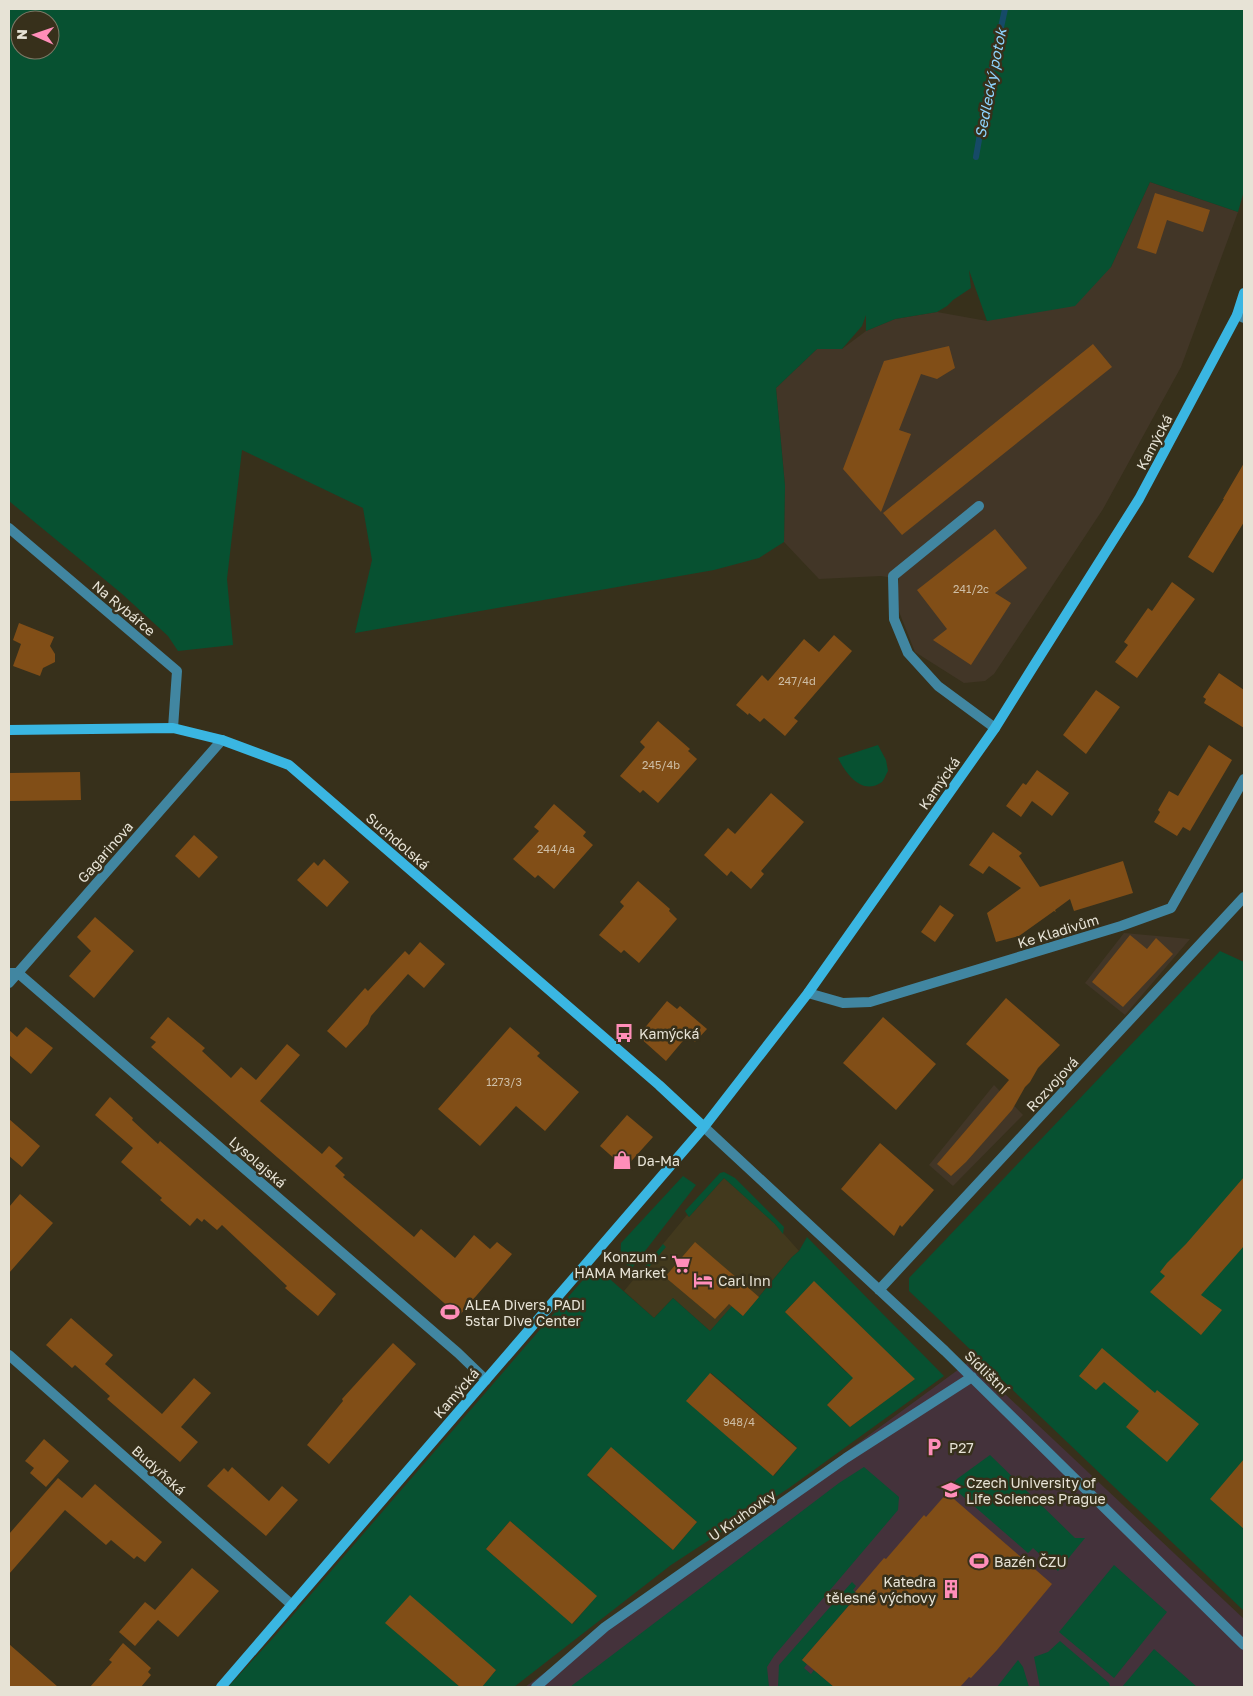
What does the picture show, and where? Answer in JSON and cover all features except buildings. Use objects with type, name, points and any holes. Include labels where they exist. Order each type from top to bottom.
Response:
[{"type":"main road","name":"Kamýcká","points":[[221,1687],[704,1127],[808,993],[995,728],[1139,499],[1241,317],[1244,293]]},
{"type":"main road","name":"Suchdolská","points":[[9,730],[173,728],[222,740],[289,765],[704,1127]]},
{"type":"street","points":[[979,506],[892,576],[894,619],[908,653],[938,686],[995,728]]},
{"type":"street","name":"Na Rybářce","points":[[9,528],[177,672],[173,728]]},
{"type":"street","name":"Gagarinova","points":[[9,983],[13,973],[222,740]]},
{"type":"street","name":"Ke Kladivům","points":[[808,993],[843,1003],[870,1002],[1121,926],[1171,908],[1244,778]]},
{"type":"street","name":"Rozvojová","points":[[879,1290],[1244,896]]},
{"type":"street","name":"Lysolajská","points":[[13,973],[458,1353],[486,1380]]},
{"type":"street","name":"Sídlištní","points":[[704,1127],[972,1377],[1244,1645]]},
{"type":"street","name":"Budyňská","points":[[9,1355],[292,1605]]},
{"type":"street","name":"U Kruhovky","points":[[536,1687],[610,1623],[846,1458],[972,1377]]},
{"type":"shaded area","points":[[1150,182],[1238,212],[1181,367],[1103,509],[994,674],[985,681],[964,683],[915,652],[896,604],[899,579],[881,576],[819,579],[784,542],[785,486],[776,388],[817,349],[842,349],[866,331],[895,319],[937,312],[987,321],[1111,267]]},
{"type":"shaded area","points":[[1124,933],[1190,939],[1125,1015],[1085,983]]},
{"type":"shaded area","points":[[994,1085],[1023,1115],[953,1186],[929,1165]]},
{"type":"shaded area","points":[[724,1178],[775,1224],[799,1251],[743,1316],[732,1307],[710,1331],[673,1298],[654,1318],[624,1291],[687,1215],[689,1217]]},
{"type":"shaded area","name":"Czech University of Life Sciences Prague","points":[[970,1361],[1244,1619],[1244,1687],[525,1687]]},
{"type":"green space","points":[[9,9],[1244,9],[1244,191],[1238,212],[1150,182],[1111,267],[1075,306],[987,321],[969,270],[971,288],[937,312],[895,319],[866,331],[866,315],[862,326],[842,349],[817,349],[776,388],[785,486],[784,542],[759,558],[714,570],[355,633],[372,560],[363,508],[242,450],[227,579],[233,645],[178,651],[168,636],[121,593],[9,501]]},
{"type":"green space","points":[[878,745],[886,760],[888,771],[882,782],[875,786],[861,785],[850,776],[838,758]]},
{"type":"green space","points":[[1220,951],[1244,962],[1244,1611],[909,1291],[909,1278]]},
{"type":"green space","points":[[724,1172],[735,1178],[784,1227],[783,1234],[775,1224],[724,1178],[689,1217],[685,1211],[720,1173]]},
{"type":"green space","points":[[683,1176],[696,1185],[632,1268],[628,1266],[622,1258],[621,1243]]},
{"type":"green space","points":[[807,1237],[944,1376],[789,1488],[671,1565],[514,1687],[482,1687],[496,1670],[386,1623],[460,1687],[228,1687],[274,1637],[595,1266],[654,1318],[673,1298],[710,1331],[732,1306],[743,1316],[799,1251]],"holes":[[[814,1282],[914,1379],[850,1427],[827,1405],[856,1375],[846,1372],[785,1312]],[[711,1373],[797,1447],[774,1476],[687,1400]],[[611,1448],[697,1522],[673,1550],[587,1476]],[[510,1521],[596,1596],[573,1624],[486,1549]]]},
{"type":"green space","points":[[663,1244],[666,1247],[649,1267],[642,1270]]},
{"type":"green space","points":[[990,1455],[1075,1538],[1085,1538],[1058,1571],[1033,1548],[1028,1553],[951,1486],[957,1479]]},
{"type":"green space","points":[[864,1467],[899,1497],[898,1510],[774,1656],[767,1667],[769,1687],[570,1687],[839,1483]]},
{"type":"green space","points":[[1114,1565],[1167,1612],[1114,1678],[1059,1632]]},
{"type":"green space","points":[[852,1582],[856,1586],[853,1590],[858,1595],[802,1660],[807,1664],[804,1668],[811,1674],[814,1670],[834,1687],[778,1687],[779,1665]]},
{"type":"green space","points":[[1060,1641],[1109,1683],[1110,1687],[1040,1687],[1034,1657],[1048,1652]]},
{"type":"green space","points":[[1154,1649],[1197,1687],[1122,1687]]},
{"type":"green space","points":[[1018,1660],[1023,1667],[1029,1687],[997,1687]]},
{"type":"waterway","name":"Sedlecký potok","points":[[976,157],[989,82],[1005,9]]},
{"type":"place","name":"Kamýcká","points":[[624,1033]]},
{"type":"place","name":"Da-Ma","points":[[622,1160]]},
{"type":"place","name":"Konzum - HAMA Market","points":[[681,1264]]},
{"type":"place","name":"Carl Inn","points":[[703,1280]]},
{"type":"place","name":"ALEA Divers, PADI 5star Dive Center","points":[[450,1312]]},
{"type":"place","name":"P27","points":[[934,1447]]},
{"type":"place","name":"Czech University of Life Sciences Prague","points":[[951,1490]]},
{"type":"place","name":"Bazén ČZU","points":[[979,1561]]},
{"type":"place","name":"Katedra tělesné výchovy","points":[[951,1589]]}]
